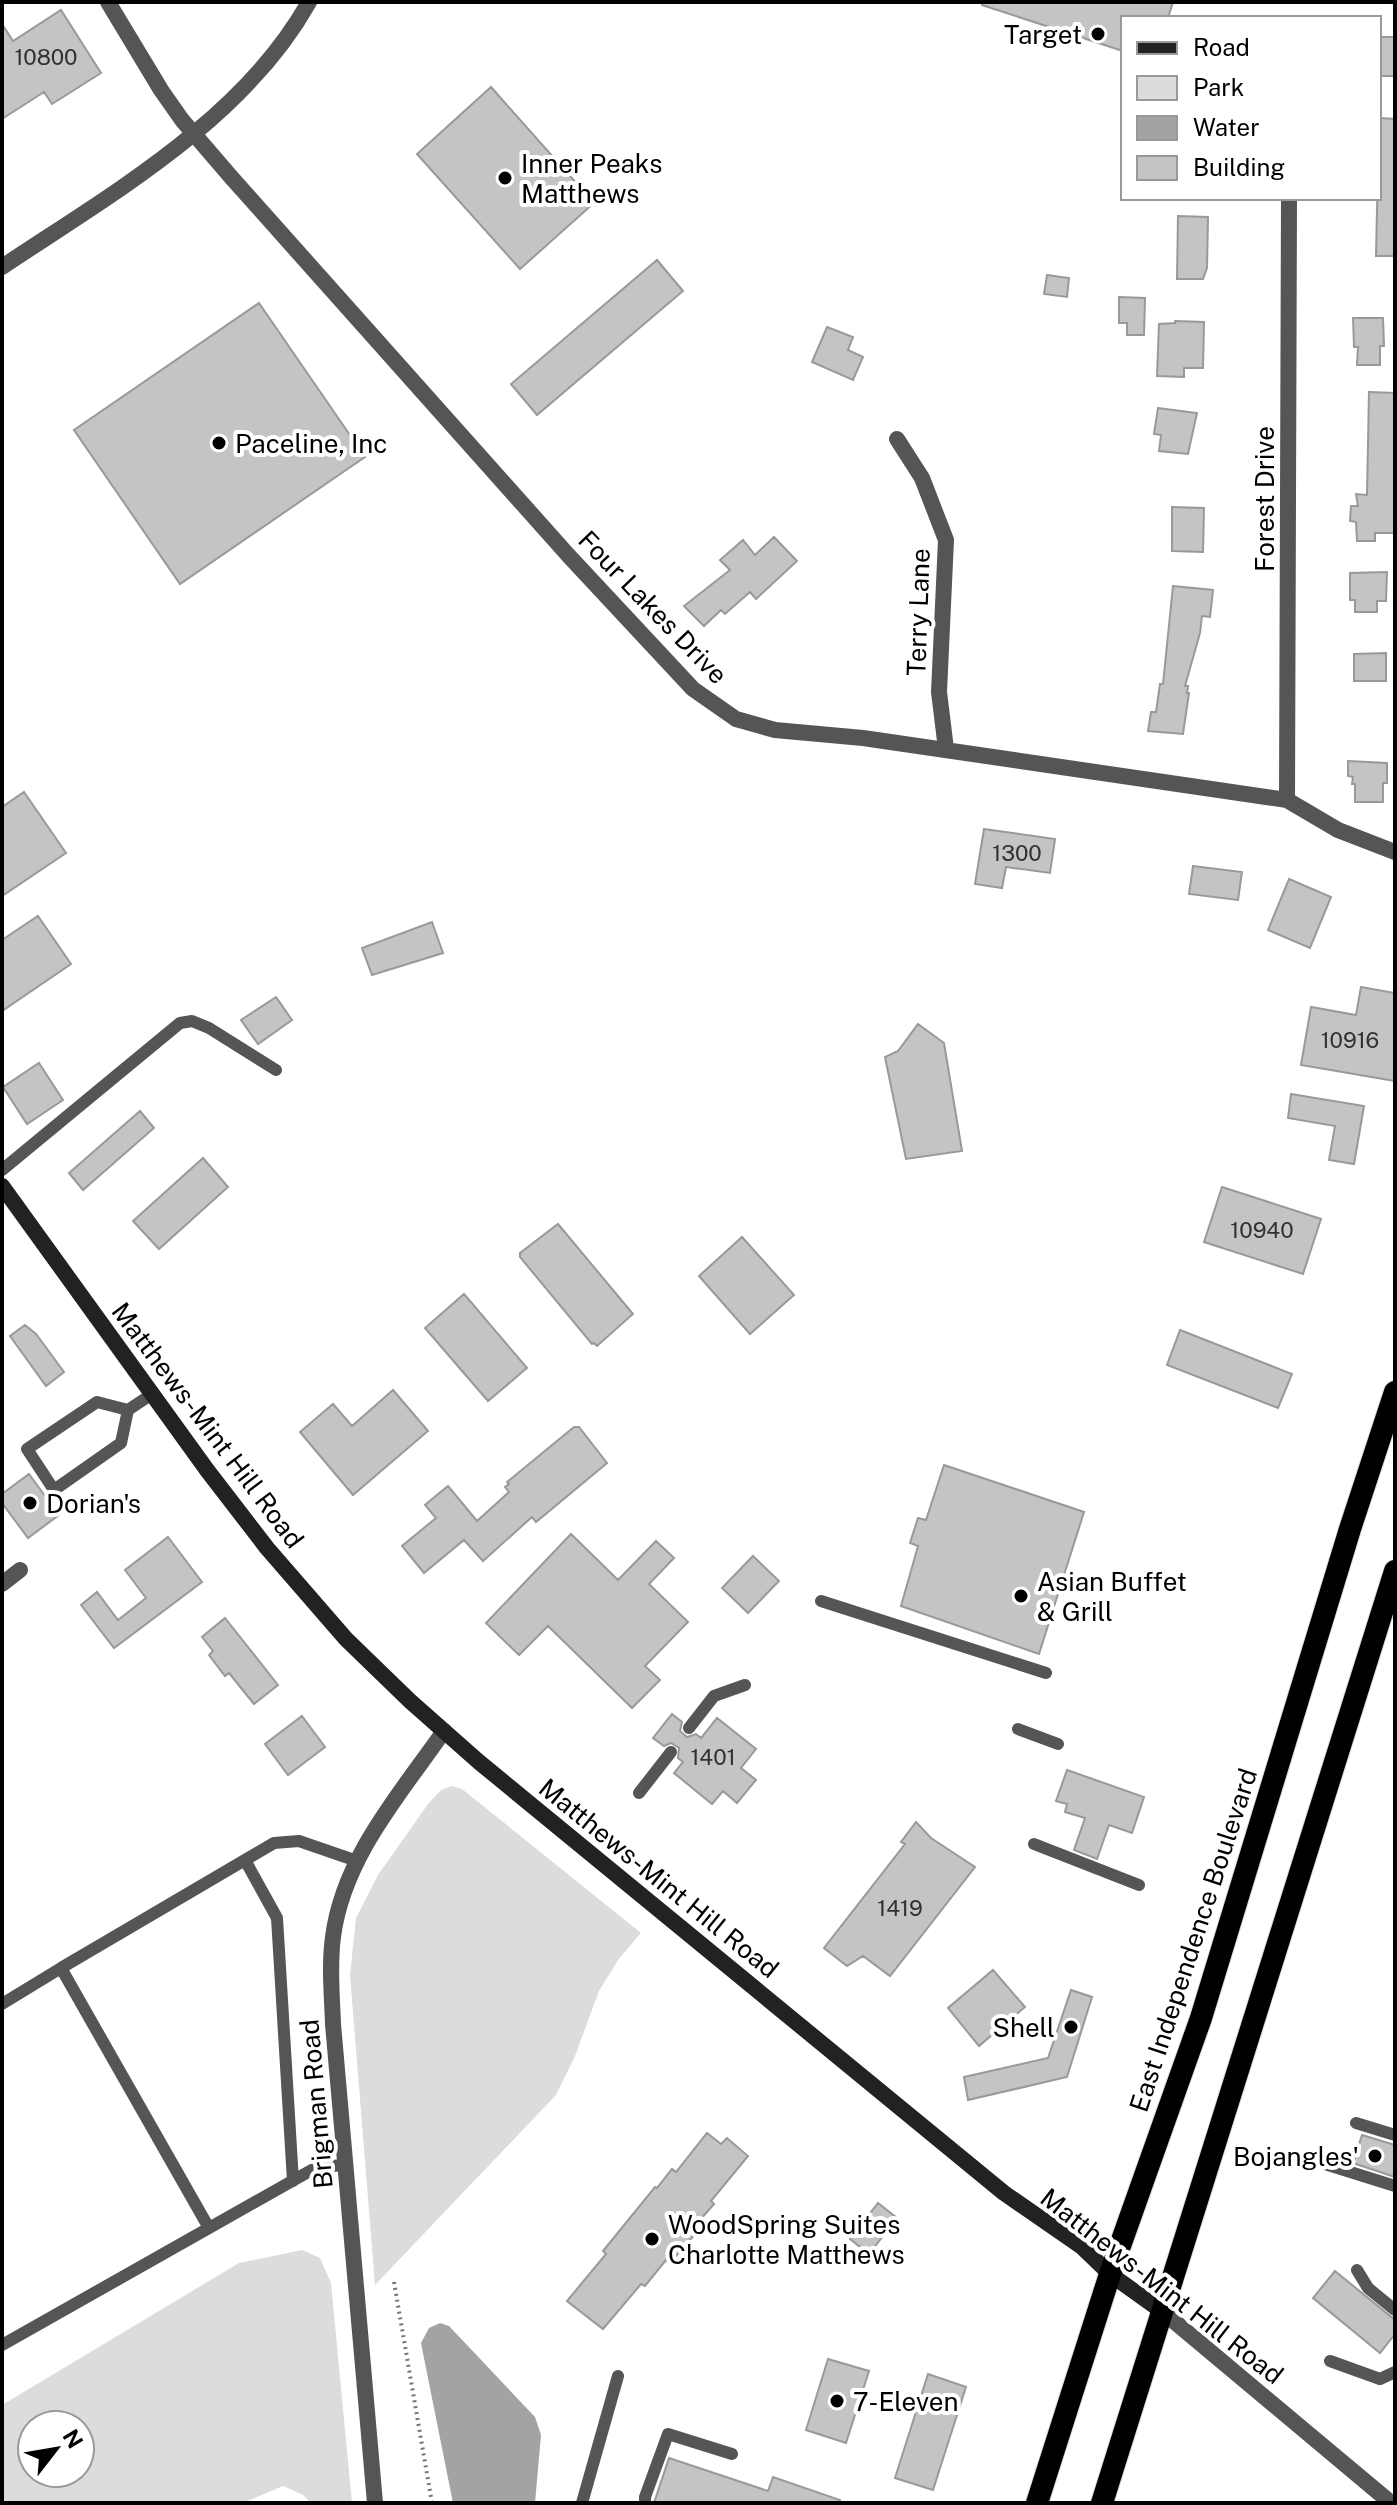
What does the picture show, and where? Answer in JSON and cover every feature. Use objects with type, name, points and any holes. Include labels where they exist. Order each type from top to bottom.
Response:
[{"type":"highway","name":"East Independence Boulevard","points":[[1037,2503],[1110,2274],[1201,2018],[1350,1529],[1395,1392]]},
{"type":"highway","points":[[1102,2503],[1389,1611],[1395,1571]]},
{"type":"main road","name":"Matthews-Mint Hill Road","points":[[2,1186],[267,1548],[317,1607],[387,1679],[444,1731],[1004,2193],[1082,2247],[1110,2274],[1163,2312]]},
{"type":"street","name":"Four Lakes Drive","points":[[108,2],[161,90],[194,135],[568,555],[693,689],[736,719],[775,730],[946,749],[1287,800],[1338,830],[1395,852]]},
{"type":"street","points":[[2,267],[194,135],[227,106],[267,61],[309,2]]},
{"type":"street","name":"Forest Drive","points":[[1287,800],[1289,200]]},
{"type":"street","name":"Terry Lane","points":[[897,439],[922,478],[946,540],[939,692],[946,749]]},
{"type":"street","points":[[2,1584],[20,1570]]},
{"type":"street","name":"Brigman Road","points":[[375,2503],[333,2024],[331,1962],[339,1903],[357,1861],[444,1731]]},
{"type":"street","name":"Matthews-Mint Hill Road","points":[[1163,2312],[1391,2503]]},
{"type":"lane","points":[[2,1170],[180,1023],[192,1021],[209,1028],[276,1070]]},
{"type":"lane","points":[[128,1410],[97,1402],[27,1449],[54,1490],[121,1443],[128,1410],[152,1394]]},
{"type":"lane","points":[[821,1601],[1046,1673]]},
{"type":"lane","points":[[689,1728],[714,1696],[745,1685]]},
{"type":"lane","points":[[1018,1729],[1058,1744]]},
{"type":"lane","points":[[639,1793],[671,1752]]},
{"type":"lane","points":[[2,2004],[274,1843],[299,1841],[357,1861]]},
{"type":"lane","points":[[1034,1844],[1139,1885]]},
{"type":"lane","points":[[245,1860],[277,1918],[293,2181]]},
{"type":"lane","points":[[61,1968],[209,2228]]},
{"type":"lane","points":[[1356,2123],[1395,2135]]},
{"type":"lane","points":[[1312,2160],[1395,2186]]},
{"type":"lane","points":[[2,2345],[317,2167],[345,2165]]},
{"type":"lane","points":[[1357,2270],[1368,2288],[1395,2310]]},
{"type":"lane","points":[[1330,2361],[1380,2379],[1395,2372]]},
{"type":"lane","points":[[582,2503],[618,2376]]},
{"type":"lane","points":[[645,2503],[668,2434],[732,2454]]},
{"type":"path","points":[[394,2282],[432,2503]]},
{"type":"green space","points":[[452,1786],[462,1789],[641,1933],[618,1960],[599,1991],[575,2056],[556,2095],[375,2285],[350,1975],[356,1918],[378,1875],[428,1804],[441,1790]]},
{"type":"green space","points":[[302,2250],[320,2258],[331,2283],[352,2503],[311,2503],[303,2495],[283,2486],[243,2503],[2,2503],[2,2405],[239,2263]]},
{"type":"water","points":[[440,2323],[449,2326],[535,2417],[541,2435],[535,2503],[453,2503],[421,2343],[429,2328]]},
{"type":"building","name":"Target","points":[[983,2],[1173,2],[1169,16],[1121,16],[1121,50],[982,5]]},
{"type":"building","points":[[61,10],[101,73],[52,104],[44,92],[2,119],[2,24],[13,41]]},
{"type":"building","points":[[1381,37],[1395,37],[1395,76],[1381,76]]},
{"type":"building","name":"Inner Peaks Matthews","points":[[491,87],[594,203],[520,269],[417,154]]},
{"type":"building","points":[[1381,118],[1395,119],[1395,256],[1376,256],[1377,200],[1381,200]]},
{"type":"building","points":[[1178,216],[1208,217],[1207,268],[1203,279],[1177,279]]},
{"type":"building","points":[[657,260],[683,291],[537,415],[511,384]]},
{"type":"building","points":[[1047,275],[1069,278],[1067,297],[1044,294]]},
{"type":"building","points":[[1119,297],[1145,298],[1144,335],[1127,335],[1127,323],[1119,323]]},
{"type":"building","name":"Paceline, Inc","points":[[259,303],[365,457],[180,584],[74,430]]},
{"type":"building","points":[[1353,318],[1383,318],[1384,346],[1380,346],[1380,365],[1357,365],[1358,347],[1354,347]]},
{"type":"building","points":[[1204,322],[1203,368],[1184,368],[1184,377],[1157,376],[1159,324]]},
{"type":"building","points":[[827,327],[853,337],[848,350],[863,357],[853,380],[812,362]]},
{"type":"building","points":[[1369,392],[1395,393],[1395,533],[1375,533],[1375,541],[1357,541],[1356,522],[1350,521],[1351,506],[1358,506],[1356,494],[1367,495]]},
{"type":"building","points":[[1158,408],[1197,413],[1188,454],[1159,451],[1161,435],[1154,434]]},
{"type":"building","points":[[1172,507],[1204,508],[1203,552],[1172,551]]},
{"type":"building","points":[[774,537],[797,561],[756,599],[750,592],[725,614],[721,610],[704,626],[684,606],[730,570],[720,560],[743,540],[755,555]]},
{"type":"building","points":[[1387,572],[1386,601],[1377,601],[1377,612],[1355,612],[1355,600],[1350,600],[1350,573]]},
{"type":"building","points":[[1173,586],[1213,590],[1210,617],[1202,616],[1185,686],[1188,686],[1189,693],[1183,734],[1148,731],[1151,712],[1156,712],[1160,684],[1163,684]]},
{"type":"building","points":[[1386,653],[1386,681],[1354,681],[1354,654]]},
{"type":"building","points":[[1348,761],[1387,763],[1383,802],[1355,802],[1355,784],[1352,784],[1353,777],[1348,776]]},
{"type":"building","points":[[24,792],[66,853],[2,896],[2,807]]},
{"type":"building","points":[[984,829],[1055,839],[1050,873],[1006,867],[1002,888],[975,884]]},
{"type":"building","points":[[1193,866],[1242,872],[1238,900],[1189,894]]},
{"type":"building","points":[[1289,879],[1331,897],[1310,948],[1268,930]]},
{"type":"building","points":[[38,916],[71,964],[2,1011],[2,940]]},
{"type":"building","points":[[432,922],[443,953],[372,975],[362,948]]},
{"type":"building","points":[[1361,987],[1395,993],[1395,1081],[1301,1065],[1311,1007],[1356,1015]]},
{"type":"building","points":[[276,997],[292,1020],[258,1044],[241,1020]]},
{"type":"building","points":[[918,1024],[944,1043],[962,1151],[906,1159],[885,1057],[898,1051]]},
{"type":"building","points":[[39,1063],[63,1100],[27,1124],[3,1087]]},
{"type":"building","points":[[1291,1094],[1364,1106],[1354,1164],[1329,1160],[1335,1126],[1288,1118]]},
{"type":"building","points":[[140,1111],[154,1128],[83,1190],[69,1173]]},
{"type":"building","points":[[203,1158],[228,1187],[159,1249],[133,1221]]},
{"type":"building","points":[[1222,1187],[1321,1219],[1303,1274],[1204,1242]]},
{"type":"building","points":[[558,1224],[633,1314],[597,1346],[592,1344],[520,1257],[520,1253]]},
{"type":"building","points":[[742,1237],[794,1295],[750,1334],[699,1276]]},
{"type":"building","points":[[464,1294],[527,1368],[488,1401],[425,1328]]},
{"type":"building","points":[[25,1325],[36,1334],[64,1372],[46,1386],[10,1336]]},
{"type":"building","points":[[1180,1330],[1292,1374],[1278,1408],[1167,1365]]},
{"type":"building","points":[[393,1390],[428,1431],[353,1495],[300,1432],[333,1404],[352,1426]]},
{"type":"building","points":[[574,1427],[579,1427],[607,1463],[536,1522],[532,1517],[483,1561],[464,1540],[424,1573],[402,1546],[436,1518],[425,1505],[448,1486],[477,1521],[509,1492],[505,1487],[509,1484],[507,1482]]},
{"type":"building","points":[[944,1465],[1084,1512],[1039,1654],[901,1606],[918,1546],[910,1543],[918,1518],[926,1520]]},
{"type":"building","points":[[29,1474],[59,1515],[28,1538],[2,1503],[2,1494]]},
{"type":"building","points":[[571,1534],[618,1580],[656,1541],[674,1558],[649,1584],[688,1622],[645,1666],[660,1680],[632,1708],[548,1626],[519,1655],[486,1623]]},
{"type":"building","points":[[168,1537],[202,1582],[114,1648],[81,1605],[97,1592],[118,1620],[146,1598],[125,1570]]},
{"type":"building","points":[[753,1556],[779,1581],[748,1613],[722,1588]]},
{"type":"building","points":[[225,1618],[278,1685],[254,1704],[229,1673],[225,1676],[209,1655],[213,1651],[202,1637]]},
{"type":"building","points":[[672,1714],[682,1722],[680,1731],[687,1737],[696,1734],[701,1738],[717,1718],[756,1749],[741,1768],[756,1780],[737,1803],[723,1791],[712,1804],[674,1773],[683,1762],[678,1758],[679,1748],[671,1743],[664,1746],[653,1738]]},
{"type":"building","points":[[302,1716],[325,1747],[288,1775],[265,1744]]},
{"type":"building","points":[[1067,1770],[1144,1797],[1132,1833],[1109,1825],[1097,1859],[1074,1850],[1085,1818],[1065,1812],[1067,1804],[1056,1801]]},
{"type":"building","points":[[916,1822],[931,1838],[975,1867],[890,1976],[863,1956],[847,1966],[824,1948],[905,1844],[901,1842]]},
{"type":"building","points":[[993,1970],[1025,2007],[979,2046],[948,2008]]},
{"type":"building","name":"Shell","points":[[1071,1990],[1092,1997],[1067,2077],[968,2100],[964,2077],[1048,2058]]},
{"type":"building","name":"WoodSpring Suites Charlotte Matthews","points":[[707,2133],[721,2144],[727,2138],[748,2156],[711,2201],[714,2204],[700,2220],[704,2224],[670,2263],[666,2260],[645,2286],[641,2284],[603,2329],[567,2301],[655,2187],[672,2169],[676,2172]]},
{"type":"building","name":"Bojangles'","points":[[1362,2135],[1395,2145],[1395,2177],[1353,2163]]},
{"type":"building","points":[[878,2203],[897,2218],[869,2254],[850,2239]]},
{"type":"building","points":[[1335,2271],[1395,2320],[1395,2334],[1380,2353],[1313,2298]]},
{"type":"building","name":"7-Eleven","points":[[828,2359],[869,2371],[846,2443],[806,2430]]},
{"type":"building","points":[[928,2374],[966,2387],[933,2490],[895,2478]]},
{"type":"building","points":[[669,2458],[768,2491],[773,2477],[840,2500],[839,2503],[654,2503]]},
{"type":"place","name":"Target","points":[[1098,34]]},
{"type":"place","name":"Inner Peaks Matthews","points":[[505,178]]},
{"type":"place","name":"Paceline, Inc","points":[[219,443]]},
{"type":"place","name":"Dorian's","points":[[30,1503]]},
{"type":"place","name":"Asian Buffet & Grill","points":[[1021,1596]]},
{"type":"place","name":"Shell","points":[[1071,2027]]},
{"type":"place","name":"Bojangles'","points":[[1375,2156]]},
{"type":"place","name":"WoodSpring Suites Charlotte Matthews","points":[[652,2239]]},
{"type":"place","name":"7-Eleven","points":[[837,2401]]}]
